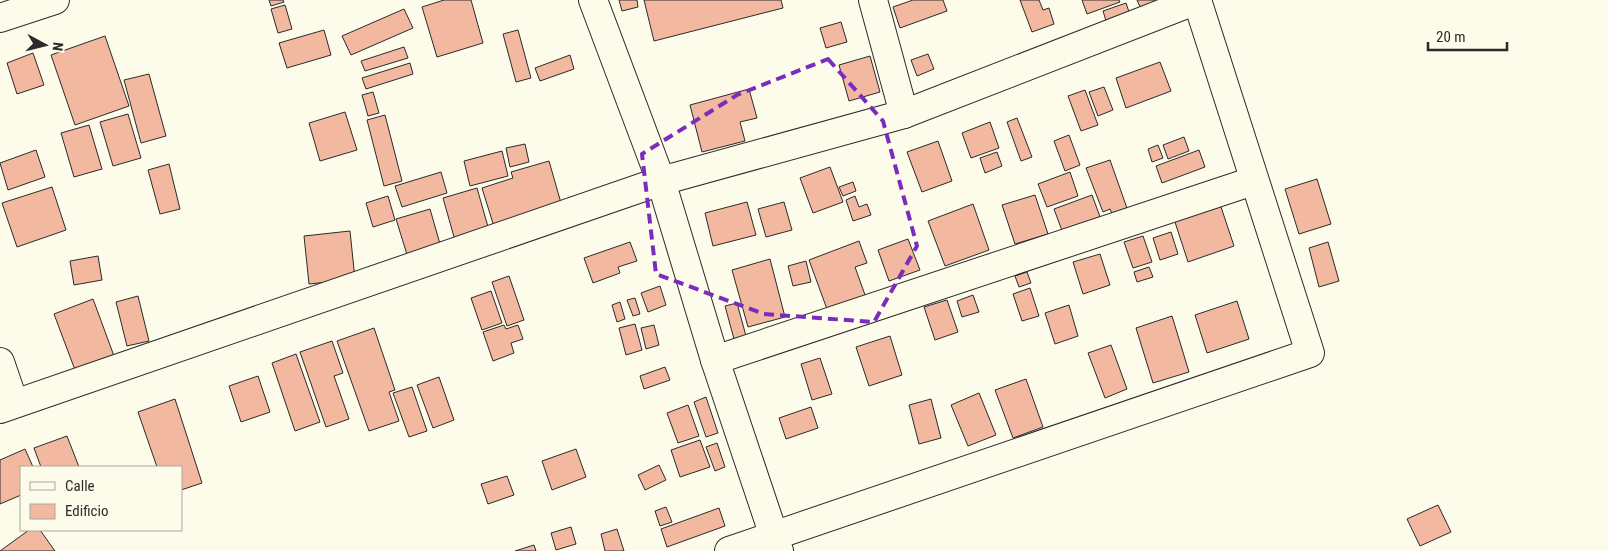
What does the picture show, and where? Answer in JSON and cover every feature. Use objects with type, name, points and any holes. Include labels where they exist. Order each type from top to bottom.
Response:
[{"type":"street","points":[[0,18],[55,0]]},
{"type":"street","points":[[593,0],[661,181],[714,360],[777,543]]},
{"type":"street","points":[[872,0],[904,114]]},
{"type":"street","points":[[0,362],[7,406],[661,181],[904,114],[1197,0],[1253,181],[1310,353],[777,543],[729,551]]},
{"type":"street","points":[[714,360],[1253,181]]},
{"type":"highlighted area","points":[[828,59],[883,121],[917,246],[874,322],[764,314],[656,274],[642,154],[737,95]]},
{"type":"building","points":[[269,0],[283,0],[284,2],[271,6]]},
{"type":"building","points":[[444,0],[471,0],[483,43],[437,57],[422,7]]},
{"type":"building","points":[[619,0],[637,0],[638,7],[622,11]]},
{"type":"building","points":[[644,0],[781,0],[783,8],[654,41]]},
{"type":"building","points":[[913,0],[943,0],[947,11],[900,28],[893,7]]},
{"type":"building","points":[[1020,0],[1039,0],[1043,10],[1049,8],[1054,24],[1032,32]]},
{"type":"building","points":[[1082,0],[1119,0],[1120,2],[1087,14]]},
{"type":"building","points":[[1137,0],[1165,0],[1141,9]]},
{"type":"building","points":[[1126,3],[1130,15],[1107,24],[1103,11]]},
{"type":"building","points":[[285,5],[292,29],[278,33],[271,9]]},
{"type":"building","points":[[404,9],[413,28],[351,55],[342,36]]},
{"type":"building","points":[[841,22],[847,42],[826,48],[820,28]]},
{"type":"building","points":[[324,30],[331,55],[287,68],[279,43]]},
{"type":"building","points":[[518,30],[531,78],[516,82],[503,34]]},
{"type":"building","points":[[105,36],[129,106],[75,125],[51,55]]},
{"type":"building","points":[[404,47],[408,58],[365,71],[361,61]]},
{"type":"building","points":[[33,53],[44,85],[17,94],[7,63]]},
{"type":"building","points":[[928,54],[934,69],[917,76],[911,60]]},
{"type":"building","points":[[570,55],[574,69],[540,81],[535,68]]},
{"type":"building","points":[[870,56],[880,92],[849,101],[839,65]]},
{"type":"building","points":[[1160,62],[1171,91],[1126,108],[1116,78]]},
{"type":"building","points":[[410,63],[413,74],[366,89],[362,78]]},
{"type":"building","points":[[149,74],[166,136],[141,143],[124,80]]},
{"type":"building","points":[[1104,87],[1113,110],[1098,116],[1089,92]]},
{"type":"building","points":[[749,89],[757,118],[740,122],[745,141],[702,152],[690,105]]},
{"type":"building","points":[[1085,90],[1098,125],[1081,131],[1068,96]]},
{"type":"building","points":[[373,92],[379,113],[368,116],[362,95]]},
{"type":"building","points":[[345,112],[357,150],[320,161],[309,123]]},
{"type":"building","points":[[128,114],[141,158],[113,166],[100,122]]},
{"type":"building","points":[[385,115],[402,181],[384,186],[367,120]]},
{"type":"building","points":[[1017,118],[1032,157],[1021,161],[1007,122]]},
{"type":"building","points":[[990,122],[999,148],[971,158],[962,133]]},
{"type":"building","points":[[89,125],[102,169],[74,177],[61,133]]},
{"type":"building","points":[[1069,135],[1080,165],[1065,171],[1054,141]]},
{"type":"building","points":[[1184,137],[1189,151],[1168,159],[1163,145]]},
{"type":"building","points":[[938,141],[952,181],[922,192],[907,152]]},
{"type":"building","points":[[525,144],[529,162],[510,167],[506,148]]},
{"type":"building","points":[[1158,145],[1163,158],[1152,162],[1148,149]]},
{"type":"building","points":[[36,150],[45,177],[8,190],[0,163]]},
{"type":"building","points":[[1199,150],[1205,167],[1162,183],[1156,166]]},
{"type":"building","points":[[502,151],[508,176],[470,186],[464,161]]},
{"type":"building","points":[[997,152],[1002,166],[985,173],[980,158]]},
{"type":"building","points":[[1110,160],[1128,211],[1113,216],[1110,209],[1103,212],[1086,168]]},
{"type":"building","points":[[549,161],[563,210],[495,230],[482,188],[513,178],[511,172]]},
{"type":"building","points":[[169,164],[180,209],[160,214],[148,170]]},
{"type":"building","points":[[830,167],[843,202],[813,213],[800,178]]},
{"type":"building","points":[[441,172],[447,193],[402,207],[395,186]]},
{"type":"building","points":[[1070,172],[1078,196],[1047,207],[1038,184]]},
{"type":"building","points":[[1317,179],[1331,224],[1299,234],[1285,189]]},
{"type":"building","points":[[853,182],[856,191],[843,196],[839,187]]},
{"type":"building","points":[[52,187],[66,230],[17,247],[2,203]]},
{"type":"building","points":[[477,188],[490,234],[456,244],[443,198]]},
{"type":"building","points":[[1035,195],[1048,234],[1015,244],[1002,205]]},
{"type":"building","points":[[1092,195],[1102,222],[1064,236],[1054,209]]},
{"type":"building","points":[[388,196],[395,220],[373,227],[366,203]]},
{"type":"building","points":[[855,196],[859,207],[867,204],[871,215],[853,221],[846,200]]},
{"type":"building","points":[[747,202],[756,235],[713,246],[705,213]]},
{"type":"building","points":[[784,202],[792,230],[766,237],[758,209]]},
{"type":"building","points":[[973,204],[989,250],[945,266],[928,221]]},
{"type":"building","points":[[1220,204],[1234,246],[1188,262],[1174,219]]},
{"type":"building","points":[[430,209],[442,251],[409,261],[396,219]]},
{"type":"building","points":[[350,231],[355,279],[309,284],[304,236]]},
{"type":"building","points":[[1171,232],[1178,254],[1160,260],[1153,238]]},
{"type":"building","points":[[1143,236],[1152,262],[1133,268],[1124,242]]},
{"type":"building","points":[[908,239],[920,270],[889,281],[878,250]]},
{"type":"building","points":[[859,241],[867,263],[855,267],[869,306],[831,320],[809,260]]},
{"type":"building","points":[[630,242],[637,261],[618,267],[620,273],[593,283],[584,258]]},
{"type":"building","points":[[1328,242],[1339,281],[1319,287],[1309,248]]},
{"type":"building","points":[[1100,254],[1110,285],[1083,294],[1073,262]]},
{"type":"building","points":[[98,256],[102,280],[74,285],[70,261]]},
{"type":"building","points":[[770,259],[785,317],[748,327],[732,270]]},
{"type":"building","points":[[806,261],[811,282],[793,286],[788,266]]},
{"type":"building","points":[[1149,267],[1153,277],[1137,282],[1134,272]]},
{"type":"building","points":[[1027,272],[1031,283],[1019,287],[1015,276]]},
{"type":"building","points":[[509,276],[524,320],[507,326],[492,282]]},
{"type":"building","points":[[660,286],[666,305],[648,312],[641,293]]},
{"type":"building","points":[[1030,288],[1039,316],[1022,321],[1013,294]]},
{"type":"building","points":[[491,291],[502,323],[482,330],[471,298]]},
{"type":"building","points":[[973,295],[979,312],[962,317],[957,301]]},
{"type":"building","points":[[138,296],[149,341],[127,346],[116,302]]},
{"type":"building","points":[[635,298],[640,314],[633,316],[627,300]]},
{"type":"building","points":[[93,299],[114,356],[75,370],[54,314]]},
{"type":"building","points":[[947,300],[958,332],[935,340],[924,307]]},
{"type":"building","points":[[1237,301],[1249,339],[1207,353],[1195,315]]},
{"type":"building","points":[[620,302],[625,319],[617,322],[612,305]]},
{"type":"building","points":[[737,303],[746,336],[734,339],[725,306]]},
{"type":"building","points":[[1069,305],[1078,336],[1055,344],[1045,313]]},
{"type":"building","points":[[1172,316],[1189,372],[1153,383],[1136,328]]},
{"type":"building","points":[[635,324],[642,350],[626,355],[619,328]]},
{"type":"building","points":[[504,325],[506,329],[518,325],[523,339],[511,343],[514,353],[493,361],[483,332]]},
{"type":"building","points":[[654,325],[659,345],[646,349],[641,328]]},
{"type":"building","points":[[374,328],[395,390],[389,392],[399,421],[369,431],[337,341]]},
{"type":"building","points":[[890,336],[902,375],[869,386],[856,347]]},
{"type":"building","points":[[332,341],[343,373],[334,376],[349,419],[326,427],[300,352]]},
{"type":"building","points":[[1111,345],[1127,389],[1105,398],[1088,353]]},
{"type":"building","points":[[296,354],[320,422],[295,431],[272,363]]},
{"type":"building","points":[[820,358],[832,394],[812,400],[801,364]]},
{"type":"building","points":[[665,367],[670,380],[644,389],[640,376]]},
{"type":"building","points":[[258,376],[270,412],[241,422],[229,386]]},
{"type":"building","points":[[439,377],[454,420],[433,428],[417,385]]},
{"type":"building","points":[[1026,379],[1043,427],[1013,438],[995,390]]},
{"type":"building","points":[[412,387],[427,431],[409,437],[393,393]]},
{"type":"building","points":[[979,393],[996,435],[968,446],[951,405]]},
{"type":"building","points":[[706,397],[718,433],[706,437],[694,402]]},
{"type":"building","points":[[175,399],[202,483],[182,490],[182,466],[157,466],[138,412]]},
{"type":"building","points":[[931,399],[941,438],[919,444],[909,405]]},
{"type":"building","points":[[688,405],[699,436],[678,443],[667,413]]},
{"type":"building","points":[[811,407],[818,428],[786,439],[779,418]]},
{"type":"building","points":[[67,436],[79,466],[41,466],[34,448]]},
{"type":"building","points":[[700,440],[710,467],[680,477],[671,450]]},
{"type":"building","points":[[717,443],[725,467],[715,471],[706,447]]},
{"type":"building","points":[[25,449],[33,466],[20,466],[20,495],[0,504],[0,460]]},
{"type":"building","points":[[576,449],[586,477],[552,490],[542,461]]},
{"type":"building","points":[[659,465],[666,480],[645,490],[638,475]]},
{"type":"building","points":[[507,476],[514,495],[488,504],[481,484]]},
{"type":"building","points":[[1438,505],[1451,532],[1420,546],[1407,519]]},
{"type":"building","points":[[666,507],[672,522],[660,526],[655,511]]},
{"type":"building","points":[[719,508],[725,526],[667,547],[661,529]]},
{"type":"building","points":[[571,527],[576,544],[556,550],[551,533]]},
{"type":"building","points":[[617,529],[624,551],[605,551],[601,534]]},
{"type":"building","points":[[28,531],[41,531],[55,551],[0,551]]},
{"type":"building","points":[[534,545],[536,551],[515,551]]}]
